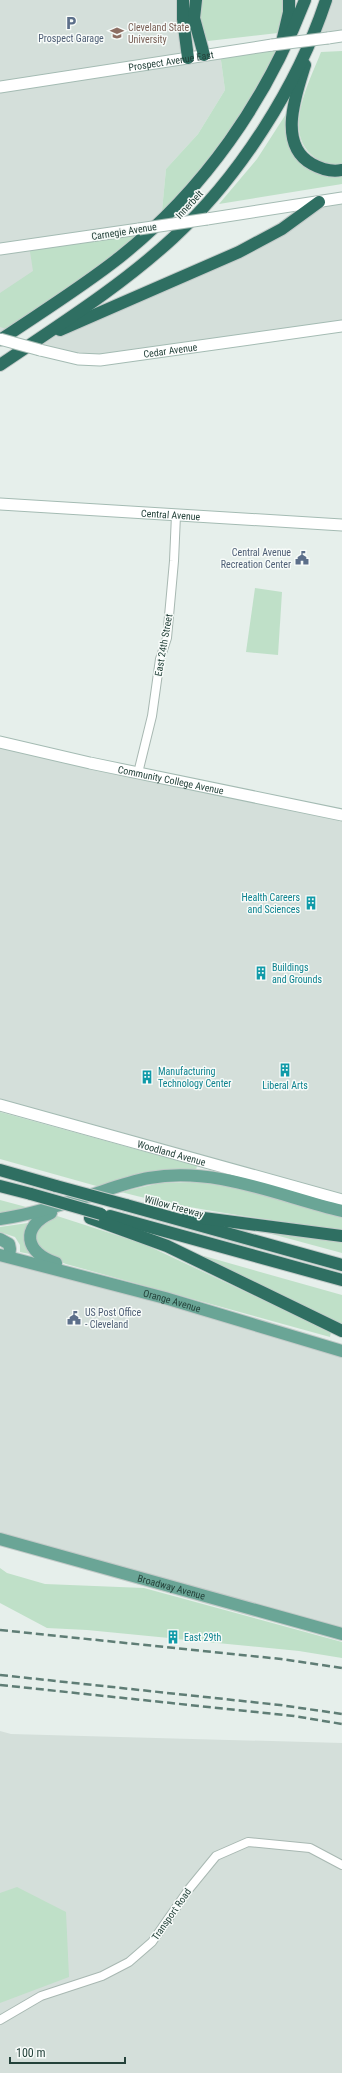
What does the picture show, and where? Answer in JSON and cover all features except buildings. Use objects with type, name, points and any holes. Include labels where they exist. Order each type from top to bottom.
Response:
[{"type":"highway","points":[[184,0],[183,19],[188,58]]},
{"type":"highway","points":[[196,0],[194,18],[204,55]]},
{"type":"highway","points":[[276,65],[289,12],[289,0]]},
{"type":"highway","name":"Innerbelt","points":[[0,339],[118,258],[181,202],[217,160],[249,113],[276,65],[305,0]]},
{"type":"highway","name":"Innerbelt","points":[[0,365],[39,345],[133,272],[175,237],[215,194],[234,172],[265,126],[292,78],[318,25],[326,0]]},
{"type":"highway","points":[[318,25],[295,96],[292,115],[292,132],[302,154],[310,162],[327,170],[342,170]]},
{"type":"highway","points":[[39,345],[240,252],[282,229],[319,202]]},
{"type":"highway","name":"Willow Freeway","points":[[0,1170],[342,1265]]},
{"type":"highway","points":[[0,1186],[26,1196],[96,1216],[342,1280]]},
{"type":"highway","points":[[0,1192],[26,1196]]},
{"type":"highway","points":[[149,1212],[342,1236]]},
{"type":"highway","points":[[96,1216],[167,1246],[342,1331]]},
{"type":"main road","points":[[0,1219],[34,1212],[86,1197],[122,1184],[149,1178],[190,1175],[233,1181],[342,1212]]},
{"type":"main road","points":[[86,1197],[42,1217],[35,1222],[32,1229],[31,1238],[36,1252],[53,1262],[127,1283],[166,1298]]},
{"type":"main road","points":[[0,1239],[9,1244],[10,1249],[4,1256]]},
{"type":"main road","name":"Orange Avenue","points":[[4,1256],[166,1298],[342,1350]]},
{"type":"main road","name":"Broadway Avenue","points":[[0,1539],[342,1634]]},
{"type":"street","name":"Prospect Avenue East","points":[[0,87],[204,55],[342,36]]},
{"type":"street","name":"Carnegie Avenue","points":[[0,249],[342,198]]},
{"type":"street","name":"Cedar Avenue","points":[[0,339],[39,345],[78,359],[100,360],[342,326]]},
{"type":"street","name":"Central Avenue","points":[[0,504],[342,525]]},
{"type":"street","name":"East 24th Street","points":[[138,773],[152,716],[160,659],[167,638],[174,561],[176,516]]},
{"type":"street","name":"Community College Avenue","points":[[0,742],[138,773],[342,815]]},
{"type":"street","name":"Woodland Avenue","points":[[0,1105],[342,1200]]},
{"type":"street","name":"Transport Road","points":[[0,2020],[41,1996],[102,1976],[129,1962],[152,1942],[189,1889],[216,1856],[248,1842],[310,1848],[342,1865]]},
{"type":"shaded area","points":[[0,0],[183,0],[188,57],[220,53],[225,90],[198,134],[166,169],[161,221],[0,340]]},
{"type":"shaded area","points":[[326,0],[342,0],[342,36],[312,40]]},
{"type":"shaded area","points":[[342,198],[342,326],[100,360],[40,350],[37,340],[225,259],[319,202]]},
{"type":"shaded area","points":[[0,742],[342,815],[342,1200],[0,1105]]},
{"type":"shaded area","points":[[0,1255],[342,1351],[342,1634],[0,1539]]},
{"type":"shaded area","points":[[0,1731],[11,1734],[342,1743],[342,2073],[0,2073]]},
{"type":"green space","points":[[202,0],[283,0],[278,33],[208,41],[205,37],[200,22]]},
{"type":"green space","points":[[281,44],[263,88],[161,221],[166,169],[198,134],[225,90],[220,53]]},
{"type":"green space","points":[[342,51],[342,164],[334,165],[316,158],[304,146],[300,133],[299,120],[305,91],[321,52]]},
{"type":"green space","points":[[286,114],[288,114],[295,152],[342,175],[342,184],[219,204],[257,159]]},
{"type":"green space","points":[[153,229],[13,331],[0,327],[0,293],[33,271],[29,245]]},
{"type":"green space","points":[[255,588],[282,592],[278,655],[246,652]]},
{"type":"green space","points":[[0,1112],[197,1166],[196,1170],[176,1170],[132,1176],[100,1187],[0,1159]]},
{"type":"green space","points":[[199,1182],[236,1188],[342,1217],[342,1230],[203,1209],[148,1199],[121,1192],[160,1183]]},
{"type":"green space","points":[[0,1200],[30,1208],[0,1214]]},
{"type":"green space","points":[[54,1215],[144,1244],[331,1332],[330,1337],[66,1264],[51,1258],[35,1241],[37,1227]]},
{"type":"green space","points":[[28,1223],[30,1254],[20,1252],[20,1245],[15,1237],[0,1232],[0,1227]]},
{"type":"green space","points":[[269,1230],[342,1239],[342,1253],[268,1233]]},
{"type":"green space","points":[[204,1256],[342,1295],[342,1328],[203,1259]]},
{"type":"green space","points":[[0,1568],[7,1573],[45,1584],[144,1588],[342,1642],[342,1658],[299,1651],[176,1639],[176,1635],[170,1634],[169,1638],[87,1630],[47,1628],[0,1603]]},
{"type":"green space","points":[[17,1887],[66,1912],[69,1977],[0,2003],[0,1893]]},
{"type":"railway","points":[[0,1630],[281,1659],[342,1668]]},
{"type":"railway","points":[[0,1675],[280,1705],[342,1714]]},
{"type":"railway","points":[[0,1685],[294,1716],[342,1724]]},
{"type":"place","name":"Prospect Garage","points":[[71,23]]},
{"type":"place","name":"Cleveland State University","points":[[117,33]]},
{"type":"place","name":"Central Avenue Recreation Center","points":[[302,558]]},
{"type":"place","name":"Health Careers and Sciences","points":[[311,903]]},
{"type":"place","name":"Buildings and Grounds","points":[[261,973]]},
{"type":"place","name":"Liberal Arts","points":[[285,1070]]},
{"type":"place","name":"Manufacturing Technology Center","points":[[147,1077]]},
{"type":"place","name":"US Post Office - Cleveland","points":[[74,1318]]},
{"type":"place","name":"East 29th","points":[[173,1637]]}]
